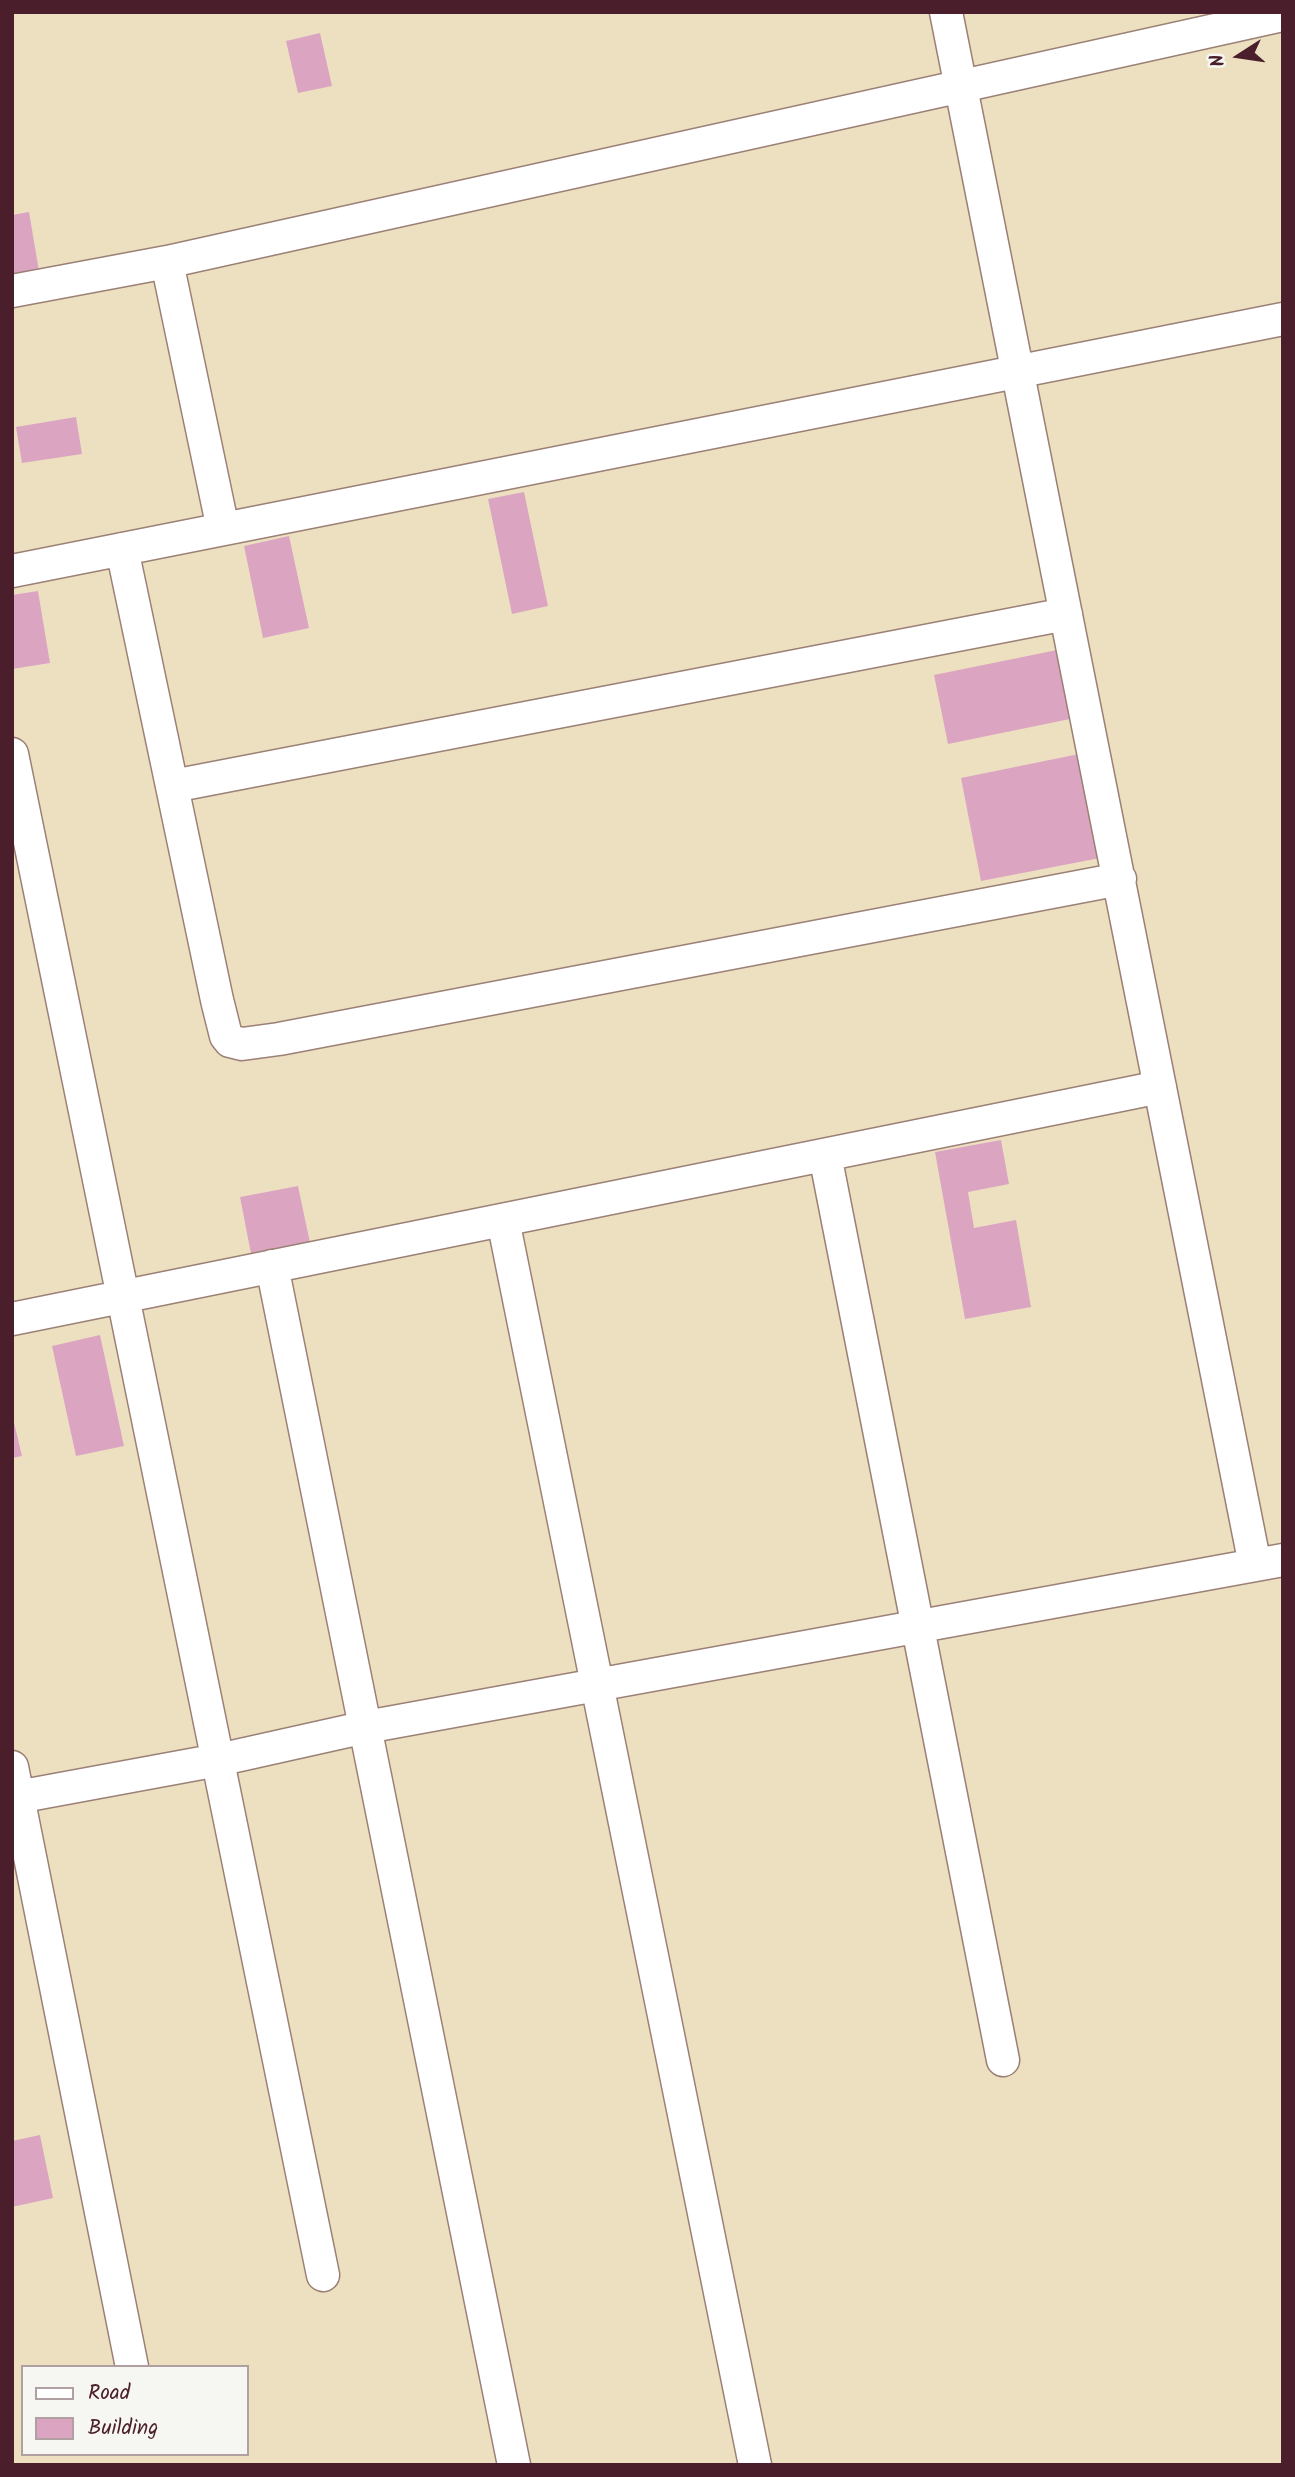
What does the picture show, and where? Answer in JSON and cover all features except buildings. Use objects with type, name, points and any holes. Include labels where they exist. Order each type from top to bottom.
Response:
[{"type":"street","points":[[132,2365],[14,1788],[218,1760],[366,1727],[1269,1562],[1160,1087],[946,12]]},
{"type":"street","points":[[12,290],[167,262],[959,84],[1283,15]]},
{"type":"street","points":[[167,262],[223,529]]},
{"type":"street","points":[[12,570],[1283,319]]},
{"type":"street","points":[[122,548],[223,1027],[230,1041],[242,1044],[1120,879]]},
{"type":"street","points":[[173,786],[1066,614]]},
{"type":"street","points":[[12,754],[126,1297],[323,2275]]},
{"type":"street","points":[[12,1320],[1160,1087]]},
{"type":"street","points":[[825,1155],[1003,2060]]},
{"type":"street","points":[[503,1220],[755,2465]]},
{"type":"street","points":[[272,1266],[514,2465]]}]
